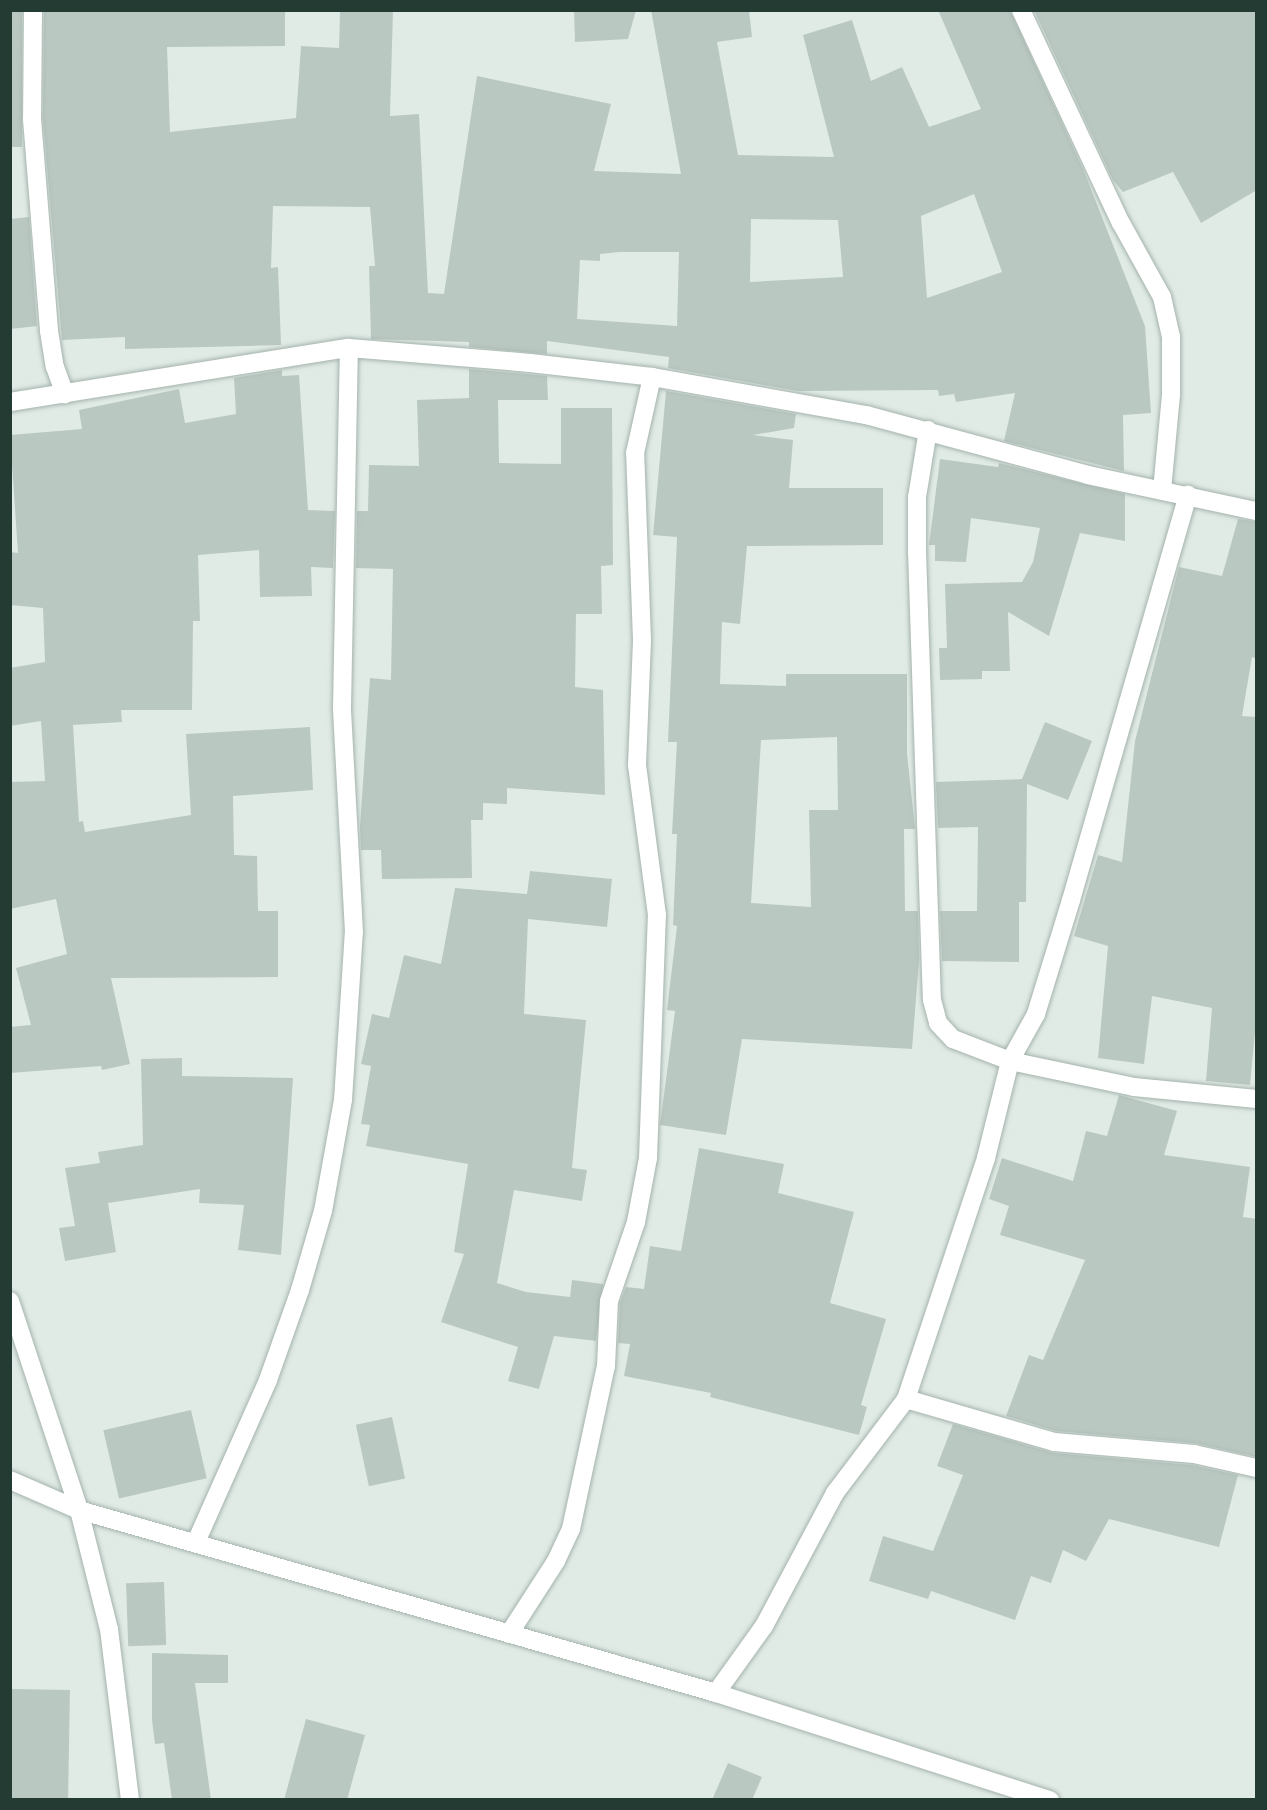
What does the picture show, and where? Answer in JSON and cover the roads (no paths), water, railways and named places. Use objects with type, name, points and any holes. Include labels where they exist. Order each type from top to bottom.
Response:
[{"type":"street","points":[[33,10],[32,119],[49,331],[55,367],[65,394]]},
{"type":"street","points":[[1021,10],[1121,223],[1161,297],[1171,337],[1171,395],[1162,490]]},
{"type":"street","points":[[196,1542],[268,1380],[300,1290],[323,1210],[343,1100],[354,932],[342,708],[349,348]]},
{"type":"street","points":[[10,402],[349,348],[652,377],[928,430],[1088,475],[1257,511]]},
{"type":"street","points":[[509,1634],[556,1561],[571,1529],[606,1366],[609,1301],[636,1222],[648,1158],[657,915],[637,765],[642,640],[635,453],[652,377]]},
{"type":"street","points":[[928,430],[917,519],[932,1000],[938,1023],[953,1039],[1010,1061],[1134,1087],[1257,1099]]},
{"type":"street","points":[[716,1693],[764,1626],[835,1493],[906,1399],[986,1158],[1010,1061],[1035,1014],[1071,900],[1188,495]]},
{"type":"street","points":[[10,1301],[79,1510],[109,1629],[130,1800]]},
{"type":"street","points":[[906,1399],[1054,1442],[1194,1454],[1257,1468]]},
{"type":"street","points":[[10,1480],[79,1510],[716,1693],[1050,1800]]}]
